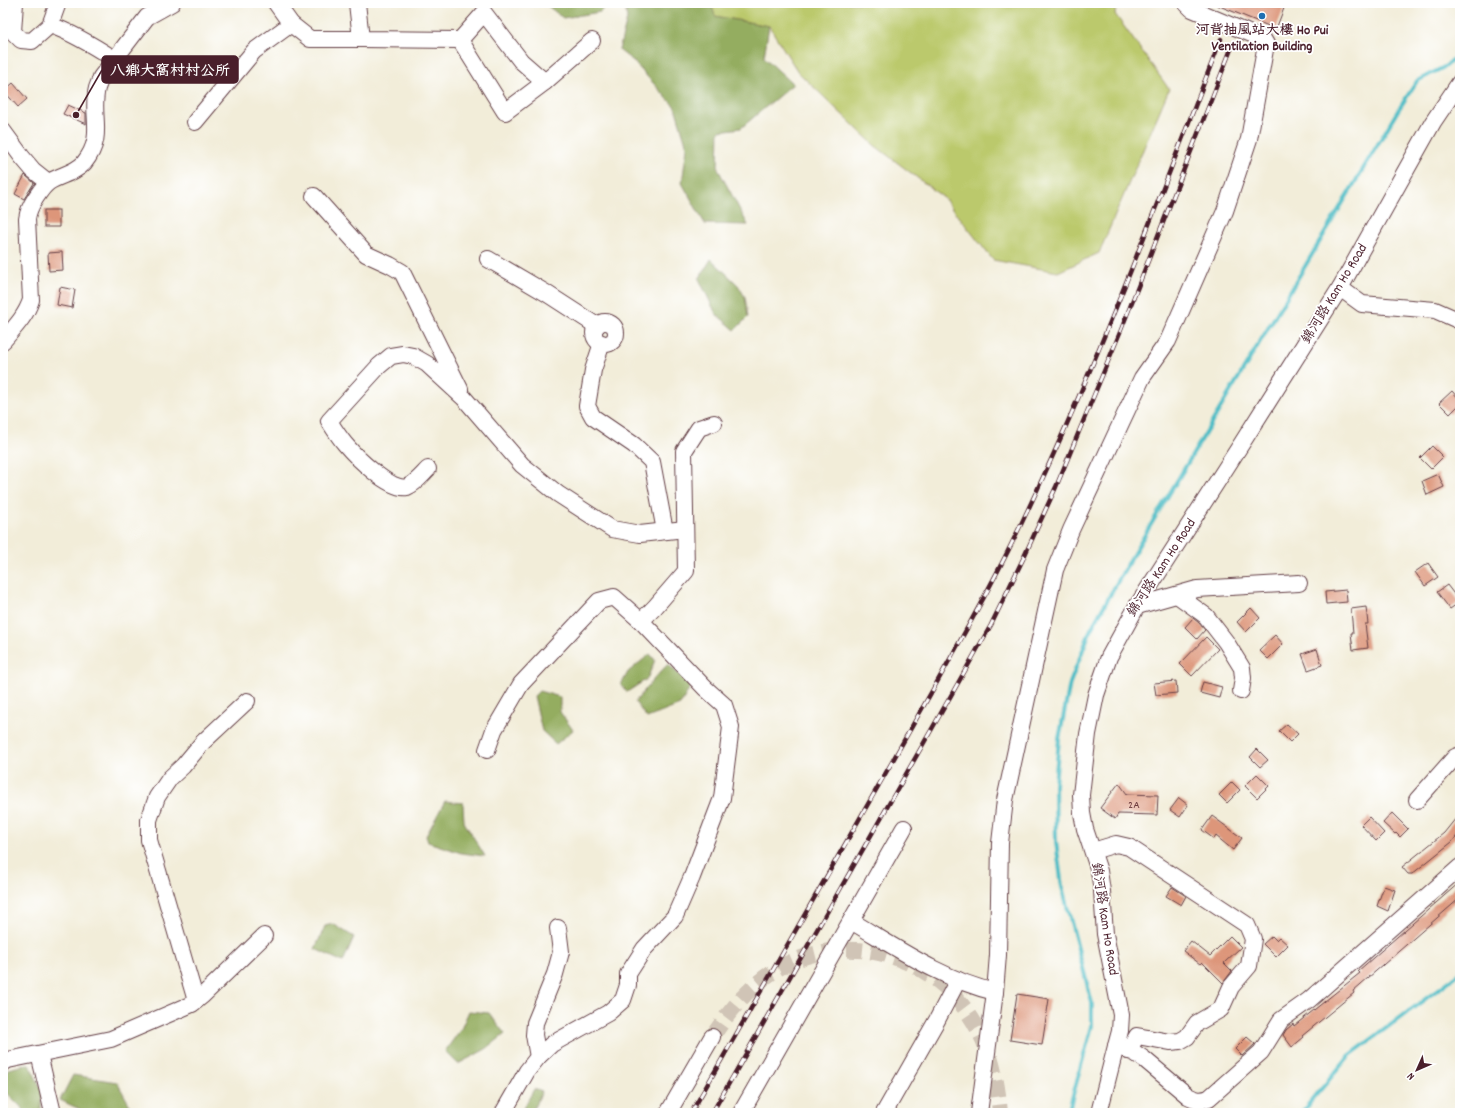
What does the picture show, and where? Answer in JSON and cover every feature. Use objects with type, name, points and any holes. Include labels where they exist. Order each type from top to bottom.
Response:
[{"type":"street","points":[[15,3],[14,32],[21,40],[32,41],[50,25],[58,3]]},
{"type":"street","points":[[3,341],[25,314],[31,300],[28,212],[39,193],[48,182],[78,169],[84,164],[95,141],[97,129],[97,88],[101,77],[147,17],[172,3]]},
{"type":"street","points":[[276,3],[292,24],[310,40],[460,40],[484,13],[521,61],[545,82]]},
{"type":"street","points":[[357,3],[361,40]]},
{"type":"street","points":[[979,1113],[995,992],[998,955],[1000,844],[1005,800],[1055,570],[1142,378],[1168,341],[1225,211],[1249,139],[1266,44],[1262,39],[1192,9],[1186,3]]},
{"type":"street","points":[[195,122],[254,51],[292,24]]},
{"type":"street","points":[[50,25],[95,46],[114,59]]},
{"type":"street","points":[[460,40],[505,112],[545,82],[592,41]]},
{"type":"street","name":"錦河路 Kam Ho Road","points":[[1099,1113],[1122,1048],[1120,1031],[1121,1015],[1105,934],[1099,871],[1085,829],[1081,794],[1088,734],[1096,695],[1109,657],[1137,606],[1340,288],[1433,122],[1460,82]]},
{"type":"street","points":[[3,131],[33,170],[48,182]]},
{"type":"street","points":[[314,196],[366,254],[390,264],[402,272],[464,398]]},
{"type":"street","points":[[488,259],[546,293],[597,326],[594,333],[597,339],[602,343],[593,370],[587,406],[593,417],[634,445],[652,462],[665,532]]},
{"type":"street","points":[[1340,288],[1362,304],[1435,310],[1460,321]]},
{"type":"street","points":[[428,469],[416,481],[406,487],[396,486],[382,479],[345,444],[329,421],[379,366],[391,356],[403,354],[413,356],[427,364],[464,398],[522,465],[564,498],[612,529],[640,534],[685,529]]},
{"type":"street","points":[[641,620],[655,607],[686,570],[684,450],[698,428],[714,423]]},
{"type":"street","points":[[1137,606],[1196,589],[1299,583]]},
{"type":"street","points":[[1177,595],[1206,616],[1226,642],[1242,668],[1243,678],[1241,691]]},
{"type":"street","points":[[487,750],[494,730],[521,684],[599,601],[614,597],[641,620],[705,688],[724,705],[732,727],[722,798],[692,877],[675,916],[644,949],[628,974],[628,985],[623,1000],[608,1013],[552,1044],[538,1056],[527,1071],[503,1113]]},
{"type":"street","points":[[196,1001],[149,840],[149,820],[157,797],[170,778],[183,766],[203,742],[246,701]]},
{"type":"street","points":[[1417,800],[1455,757],[1460,755]]},
{"type":"street","points":[[740,1113],[904,828]]},
{"type":"street","points":[[1093,851],[1116,844],[1129,846],[1246,925],[1253,938],[1248,966],[1231,987],[1222,1009],[1197,1023],[1187,1037],[1180,1042],[1170,1042],[1137,1036],[1122,1048],[1144,1059],[1188,1096],[1196,1100],[1209,1098],[1261,1052],[1281,1020],[1309,1000],[1460,867]]},
{"type":"street","points":[[851,921],[918,961],[958,980],[995,992]]},
{"type":"street","points":[[538,1056],[534,1035],[535,1023],[555,974],[561,952],[558,928]]},
{"type":"street","points":[[3,1063],[8,1060],[111,1039],[196,1001],[264,936]]},
{"type":"street","points":[[884,1113],[958,980]]},
{"type":"street","points":[[668,1113],[712,1037]]},
{"type":"street","points":[[39,1054],[53,1113]]},
{"type":"green space","points":[[544,3],[609,3],[600,12],[563,18]]},
{"type":"green space","points":[[625,3],[711,3],[715,16],[769,26],[764,57],[793,84],[741,128],[719,131],[718,169],[748,225],[705,224],[682,183],[687,147],[675,107],[633,61],[619,50],[627,19]]},
{"type":"green space","points":[[709,3],[1117,3],[1115,14],[1169,89],[1099,253],[1058,272],[993,260],[944,198],[874,145],[798,72],[769,26],[715,16]]},
{"type":"green space","points":[[711,259],[738,285],[745,297],[748,317],[735,330],[716,314],[699,279]]},
{"type":"green space","points":[[650,654],[655,660],[647,679],[627,692],[621,685],[628,672]]},
{"type":"green space","points":[[668,664],[691,686],[680,705],[647,718],[635,702]]},
{"type":"green space","points":[[539,691],[560,697],[560,712],[573,730],[556,744],[542,731],[534,696]]},
{"type":"green space","points":[[445,801],[463,803],[464,822],[485,856],[461,853],[428,842],[426,836]]},
{"type":"green space","points":[[333,924],[354,937],[343,962],[315,949],[325,926]]},
{"type":"green space","points":[[469,1011],[489,1013],[505,1034],[486,1049],[458,1064],[445,1051],[461,1029]]},
{"type":"green space","points":[[29,1064],[42,1090],[41,1109],[43,1113],[25,1113],[3,1089],[3,1081],[8,1069]]},
{"type":"green space","points":[[73,1075],[117,1082],[134,1113],[88,1113],[60,1100]]},
{"type":"green space","points":[[534,1089],[542,1092],[531,1113],[521,1113]]},
{"type":"building","name":"河背抽風站大樓 Ho Pui Ventilation Building","points":[[1212,3],[1286,3],[1276,29]]},
{"type":"building","points":[[13,83],[27,99],[18,107],[4,91]]},
{"type":"building","points":[[68,105],[86,113],[86,124],[63,114]]},
{"type":"building","points":[[25,175],[34,183],[24,199],[15,194]]},
{"type":"building","points":[[44,210],[59,210],[59,227],[44,227]]},
{"type":"building","points":[[62,252],[63,270],[49,271],[48,253]]},
{"type":"building","points":[[60,287],[75,290],[72,308],[57,305]]},
{"type":"building","points":[[1452,391],[1460,400],[1460,404],[1450,414],[1439,403]]},
{"type":"building","points":[[1432,446],[1443,457],[1431,469],[1420,458]]},
{"type":"building","points":[[1438,474],[1444,487],[1427,495],[1422,481]]},
{"type":"building","points":[[1428,563],[1438,577],[1425,586],[1415,572]]},
{"type":"building","points":[[1447,585],[1460,602],[1450,609],[1437,592]]},
{"type":"building","points":[[1346,590],[1347,602],[1326,604],[1325,592]]},
{"type":"building","points":[[1366,607],[1368,624],[1365,624],[1368,648],[1353,650],[1351,609]]},
{"type":"building","points":[[1251,608],[1260,618],[1246,632],[1237,622]]},
{"type":"building","points":[[1193,618],[1205,630],[1197,639],[1185,627]]},
{"type":"building","points":[[1275,635],[1283,644],[1268,659],[1259,650]]},
{"type":"building","points":[[1206,637],[1218,649],[1192,676],[1180,664]]},
{"type":"building","points":[[1317,649],[1322,665],[1308,670],[1302,654]]},
{"type":"building","points":[[1176,681],[1177,693],[1156,695],[1154,683]]},
{"type":"building","points":[[1203,682],[1222,687],[1219,698],[1200,693]]},
{"type":"building","points":[[1287,724],[1298,734],[1290,742],[1279,731]]},
{"type":"building","points":[[1257,749],[1268,760],[1260,767],[1250,757]]},
{"type":"building","points":[[1257,774],[1269,786],[1257,798],[1245,786]]},
{"type":"building","points":[[1232,782],[1240,790],[1227,803],[1219,795]]},
{"type":"building","points":[[1119,783],[1127,794],[1158,795],[1157,815],[1118,814],[1115,819],[1100,808]]},
{"type":"building","points":[[1179,798],[1188,805],[1180,817],[1170,810]]},
{"type":"building","points":[[1392,813],[1408,829],[1400,837],[1383,823]]},
{"type":"building","points":[[1460,813],[1460,832],[1452,842],[1412,874],[1408,874],[1402,867],[1444,833]]},
{"type":"building","points":[[1212,816],[1242,838],[1233,850],[1216,836],[1214,839],[1202,830]]},
{"type":"building","points":[[1369,817],[1384,833],[1376,841],[1361,825]]},
{"type":"building","points":[[1460,882],[1460,898],[1353,991],[1354,993],[1302,1036],[1304,1037],[1292,1047],[1283,1035],[1286,1030],[1293,1024],[1294,1026],[1360,973],[1358,971]]},
{"type":"building","points":[[1384,886],[1395,890],[1388,911],[1377,906]]},
{"type":"building","points":[[1172,887],[1186,896],[1181,905],[1166,896]]},
{"type":"building","points":[[1230,936],[1241,947],[1224,963],[1232,971],[1223,983],[1202,962],[1200,964],[1183,951],[1191,941],[1210,956]]},
{"type":"building","points":[[1272,936],[1276,940],[1279,937],[1288,945],[1276,957],[1263,944]]},
{"type":"building","points":[[1017,994],[1049,999],[1042,1045],[1010,1040]]},
{"type":"building","points":[[1247,1037],[1255,1044],[1242,1056],[1235,1049]]},
{"type":"waterway","points":[[1068,1113],[1092,1026],[1092,1003],[1062,887],[1056,842],[1055,785],[1059,739],[1070,683],[1091,629],[1131,558],[1397,112],[1417,81],[1446,66],[1460,53]]},
{"type":"waterway","points":[[1301,1113],[1349,1056],[1460,973]]},
{"type":"tunnel","points":[[712,1037],[742,998],[759,982],[779,968],[809,956],[839,950],[869,951],[898,958],[925,972],[949,990],[969,1014],[984,1042],[993,1068],[1000,1113]]},
{"type":"railway","points":[[691,1113],[842,850],[980,604],[1008,551],[1038,488],[1094,361],[1146,233],[1221,39]]},
{"type":"railway","points":[[712,1113],[991,625],[1056,487],[1121,330],[1233,44]]},
{"type":"place","name":"河背抽風站大樓 Ho Pui Ventilation Building","points":[[1262,16]]},
{"type":"place","name":"八鄉大窩村村公所","points":[[76,115]]}]
